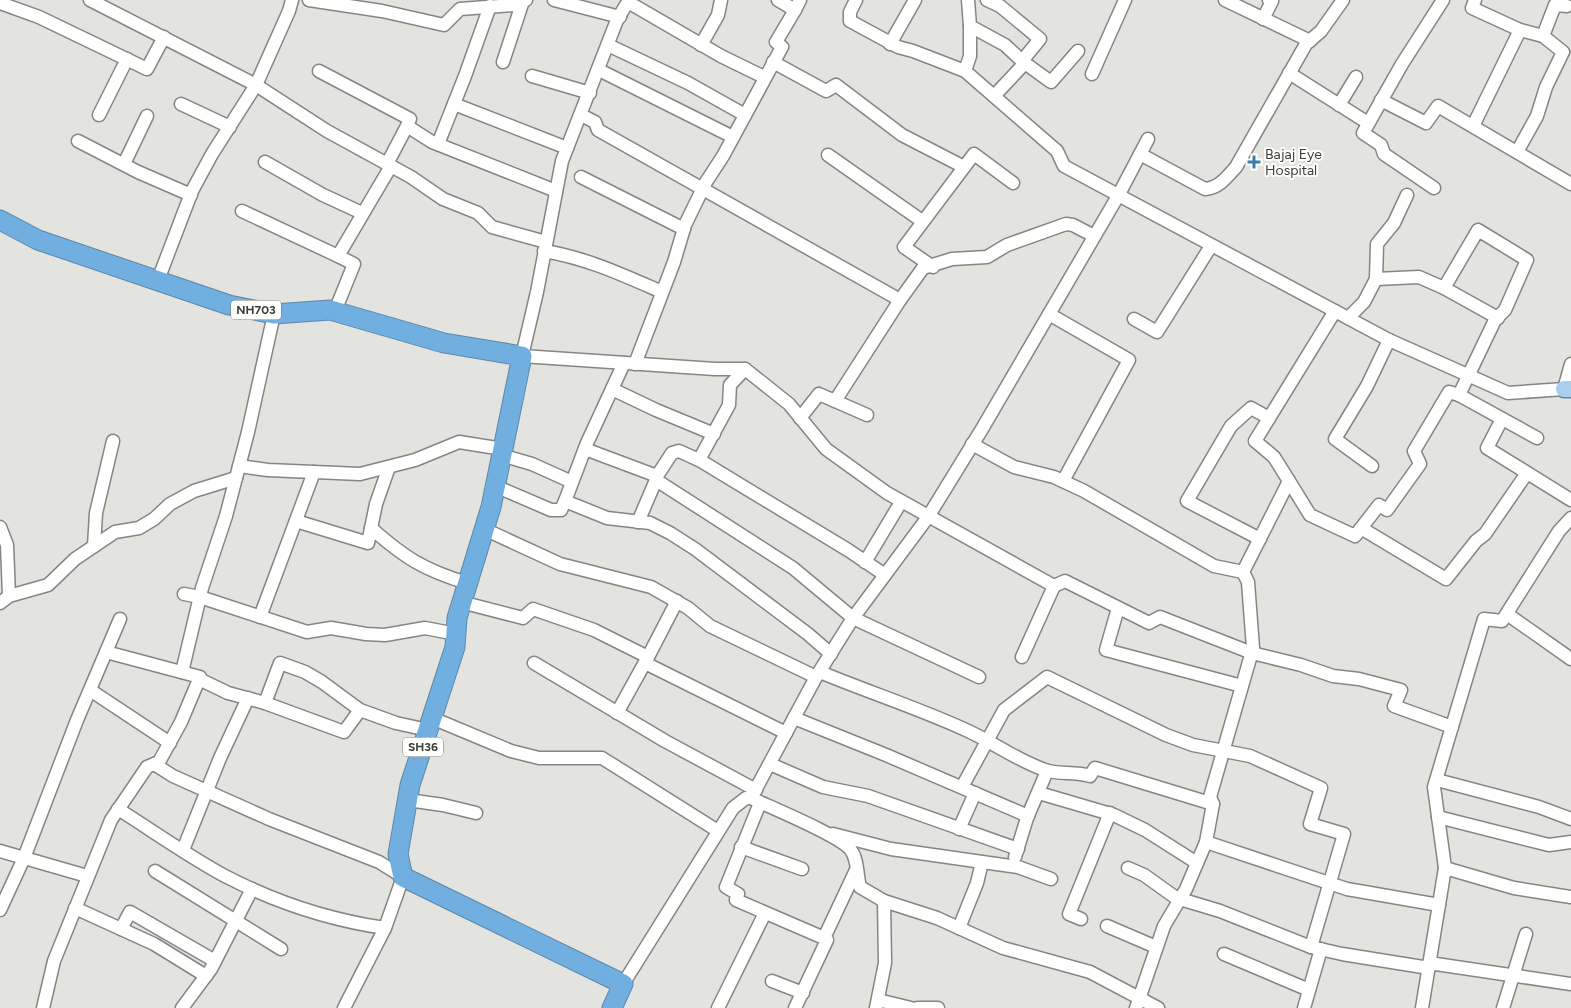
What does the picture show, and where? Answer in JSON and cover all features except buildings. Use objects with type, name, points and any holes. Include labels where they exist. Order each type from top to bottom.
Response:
[{"type":"highway","name":"NH703","points":[[0,220],[38,240],[229,305],[274,314],[335,311],[444,343],[522,356]]},
{"type":"highway","name":"SH36","points":[[403,877],[398,854],[408,800],[455,647],[457,618],[495,486],[522,356]]},
{"type":"highway","points":[[403,877],[623,984],[612,1008]]},
{"type":"street","points":[[90,0],[256,85],[327,131],[389,165],[443,199],[478,213],[492,227],[606,267],[662,292]]},
{"type":"street","points":[[158,280],[191,195],[256,85],[289,11],[292,0]]},
{"type":"street","points":[[309,0],[382,11],[444,25],[460,9],[513,5],[525,1]]},
{"type":"street","points":[[554,0],[620,17]]},
{"type":"street","points":[[701,45],[718,15],[721,0]]},
{"type":"street","points":[[495,486],[551,510],[561,510],[585,449],[612,389],[630,364],[662,292],[684,229],[702,189],[782,47],[776,42],[798,5],[778,0]]},
{"type":"street","points":[[856,0],[850,12],[850,21],[890,44],[965,71],[1057,151],[1064,166],[1389,340],[1508,393],[1568,389],[1571,364]]},
{"type":"street","points":[[965,71],[970,56],[968,0]]},
{"type":"street","points":[[987,0],[1000,6],[1040,39],[1024,62],[994,96]]},
{"type":"street","points":[[1092,74],[1125,0]]},
{"type":"street","points":[[1225,0],[1310,41]]},
{"type":"street","points":[[1263,19],[1272,1],[1269,0]]},
{"type":"street","points":[[1140,154],[1205,189],[1212,188],[1224,180],[1236,167],[1272,108],[1289,73],[1310,41],[1321,31],[1343,0]]},
{"type":"street","points":[[1434,188],[1384,154],[1381,145],[1363,133],[1381,100],[1443,0]]},
{"type":"street","points":[[1475,0],[1472,8],[1520,30],[1543,36],[1563,52],[1546,87],[1537,116],[1517,152]]},
{"type":"street","points":[[503,62],[525,1]]},
{"type":"street","points":[[764,77],[701,45],[628,1],[567,148],[556,191],[522,356],[715,370],[745,369],[789,404],[826,449],[902,502],[1054,586]]},
{"type":"street","points":[[890,44],[910,2]]},
{"type":"street","points":[[0,3],[39,17],[148,68],[164,37]]},
{"type":"street","points":[[1543,36],[1555,5],[1569,5]]},
{"type":"street","points":[[438,144],[490,6]]},
{"type":"street","points":[[970,26],[1005,44],[1024,62],[1051,82],[1078,51]]},
{"type":"street","points":[[1472,126],[1520,30]]},
{"type":"street","points":[[608,46],[688,83],[745,115]]},
{"type":"street","points":[[99,115],[126,59]]},
{"type":"street","points":[[773,62],[826,90],[836,85],[902,135],[964,167]]},
{"type":"street","points":[[600,70],[733,137]]},
{"type":"street","points":[[319,71],[410,119],[389,165],[338,256]]},
{"type":"street","points":[[1289,73],[1368,124]]},
{"type":"street","points":[[532,76],[590,93]]},
{"type":"street","points":[[1339,105],[1356,77]]},
{"type":"street","points":[[1381,100],[1426,123],[1438,106],[1571,184]]},
{"type":"street","points":[[181,104],[230,127]]},
{"type":"street","points":[[454,104],[567,148]]},
{"type":"street","points":[[581,115],[595,122],[598,130],[900,300]]},
{"type":"street","points":[[124,164],[147,116]]},
{"type":"street","points":[[407,126],[438,144],[556,191]]},
{"type":"street","points":[[795,1008],[827,940],[736,900],[738,894],[726,887],[755,797],[770,764],[818,674],[853,618],[928,517],[1118,196],[1148,139]]},
{"type":"street","points":[[78,141],[191,195]]},
{"type":"street","points":[[933,267],[904,247],[974,154],[1013,183]]},
{"type":"street","points":[[828,155],[922,221]]},
{"type":"street","points":[[265,162],[323,195],[362,213]]},
{"type":"street","points":[[581,177],[684,229]]},
{"type":"street","points":[[1348,318],[1364,302],[1376,279],[1377,244],[1394,223],[1407,195]]},
{"type":"street","points":[[242,211],[354,264],[335,311]]},
{"type":"street","points":[[835,401],[920,271],[952,259],[987,257],[1007,245],[1066,224],[1073,225],[1094,236]]},
{"type":"street","points":[[1444,288],[1478,230],[1527,260],[1505,310],[1498,318],[1459,395]]},
{"type":"street","points":[[1134,319],[1157,332],[1212,246]]},
{"type":"street","points":[[1376,279],[1419,277],[1444,288],[1498,318]]},
{"type":"street","points":[[1334,311],[1255,441],[1274,457],[1310,515],[1355,536],[1379,505],[1387,510],[1420,464],[1414,451],[1448,392],[1459,395],[1537,438]]},
{"type":"street","points":[[182,672],[200,597],[237,472],[274,314]]},
{"type":"street","points":[[1049,314],[1129,360],[1063,481]]},
{"type":"street","points":[[1372,466],[1335,438],[1367,386],[1389,340]]},
{"type":"street","points":[[699,460],[729,405],[730,385],[745,369]]},
{"type":"street","points":[[612,389],[714,434]]},
{"type":"street","points":[[800,418],[819,394],[867,415]]},
{"type":"street","points":[[1260,538],[1188,501],[1231,426],[1251,408],[1269,418]]},
{"type":"street","points":[[1502,419],[1487,448],[1571,500]]},
{"type":"street","points":[[94,546],[96,513],[113,441]]},
{"type":"street","points":[[0,527],[7,545],[5,600],[48,585],[75,560],[114,532],[139,528],[154,519],[170,504],[237,472],[360,474],[416,460],[459,442],[502,452],[572,482]]},
{"type":"street","points":[[972,444],[1014,467],[1063,481],[1214,566],[1243,572]]},
{"type":"street","points":[[585,449],[656,478],[785,563],[827,595],[853,618],[979,676]]},
{"type":"street","points":[[638,522],[656,478],[672,453],[679,451],[699,460],[884,575]]},
{"type":"street","points":[[296,521],[368,543],[376,504],[389,467]]},
{"type":"street","points":[[260,618],[314,472]]},
{"type":"street","points":[[1361,528],[1446,579],[1476,540],[1485,534],[1527,473]]},
{"type":"street","points":[[1243,572],[1289,481]]},
{"type":"street","points":[[565,501],[607,518],[650,523],[695,549],[808,634],[830,654]]},
{"type":"street","points":[[865,562],[902,502]]},
{"type":"street","points":[[1422,1008],[1445,868],[1434,787],[1484,619],[1502,621],[1559,530],[1569,522]]},
{"type":"street","points":[[371,528],[400,554],[421,566],[467,583]]},
{"type":"street","points":[[484,529],[560,564],[651,587],[677,601],[710,626],[818,674],[933,715],[986,740],[1019,760],[1047,771],[1079,772],[1090,776],[1095,768],[1213,804]]},
{"type":"street","points":[[1138,1002],[1164,926],[1180,899],[1206,842],[1213,804],[1210,797],[1252,653],[1248,582],[1243,572]]},
{"type":"street","points":[[1022,657],[1054,586],[1064,581],[1149,623],[1160,617],[1252,653],[1301,665],[1333,676],[1360,679],[1400,690],[1394,706],[1452,727]]},
{"type":"street","points":[[184,594],[200,597],[307,632],[331,628],[385,635],[425,628],[456,634]]},
{"type":"street","points":[[617,713],[677,601]]},
{"type":"street","points":[[461,602],[523,618],[533,609],[594,630],[646,660],[786,733]]},
{"type":"street","points":[[1118,608],[1106,650],[1242,686]]},
{"type":"street","points":[[1506,614],[1571,659]]},
{"type":"street","points":[[0,910],[24,858],[120,619]]},
{"type":"street","points":[[106,652],[200,677],[199,679],[228,693],[265,702],[344,732],[360,710]]},
{"type":"street","points":[[265,702],[280,663],[305,672],[360,710],[396,723],[430,724],[510,751],[539,758],[602,758],[718,831]]},
{"type":"street","points":[[534,663],[755,797],[824,832],[850,848],[855,859],[860,887],[884,901],[937,918],[1002,948],[1090,972],[1138,1002],[1158,1008]]},
{"type":"street","points":[[962,787],[1004,710],[1047,677],[1166,735],[1223,753],[1250,756],[1321,788],[1310,824],[1344,834],[1328,883],[1309,990],[1304,1008]]},
{"type":"street","points":[[42,1008],[54,961],[87,876],[118,809],[147,766],[159,762],[199,679]]},
{"type":"street","points":[[90,690],[170,742]]},
{"type":"street","points":[[183,850],[207,790],[248,698]]},
{"type":"street","points":[[794,718],[975,792],[1028,816]]},
{"type":"street","points":[[154,764],[173,776],[269,819],[379,862],[403,877],[385,928],[344,1008]]},
{"type":"street","points":[[770,764],[824,786],[868,796],[1018,849]]},
{"type":"street","points":[[1012,866],[1028,816],[1047,771]]},
{"type":"street","points":[[1437,780],[1540,807],[1571,819]]},
{"type":"street","points":[[959,829],[975,792]]},
{"type":"street","points":[[1039,793],[1110,814],[1145,830],[1197,863]]},
{"type":"street","points":[[623,984],[733,808],[746,798],[755,797]]},
{"type":"street","points":[[408,800],[443,805],[476,813]]},
{"type":"street","points":[[118,809],[225,876],[303,909],[359,924],[385,928]]},
{"type":"street","points":[[1081,918],[1069,914],[1110,814]]},
{"type":"street","points":[[1438,817],[1549,846],[1571,842]]},
{"type":"street","points":[[824,832],[866,841],[891,849],[1012,866],[1050,879]]},
{"type":"street","points":[[1206,842],[1347,889],[1439,905]]},
{"type":"street","points":[[740,847],[802,869]]},
{"type":"street","points":[[0,851],[87,876]]},
{"type":"street","points":[[959,928],[977,883],[982,862]]},
{"type":"street","points":[[1128,868],[1144,875],[1180,899],[1220,911],[1316,948],[1429,966],[1515,975],[1571,984]]},
{"type":"street","points":[[1445,868],[1514,888],[1571,897]]},
{"type":"street","points":[[824,938],[856,870]]},
{"type":"street","points":[[155,871],[281,949]]},
{"type":"street","points":[[182,1008],[215,961],[252,888]]},
{"type":"street","points":[[884,901],[885,963],[877,1004],[911,1008]]},
{"type":"street","points":[[75,908],[154,944],[206,976]]},
{"type":"street","points":[[122,929],[130,912],[215,961]]},
{"type":"street","points":[[718,1008],[765,913]]},
{"type":"street","points":[[1107,926],[1156,947]]},
{"type":"street","points":[[1503,1008],[1515,975],[1526,934]]},
{"type":"street","points":[[1224,954],[1309,990]]},
{"type":"street","points":[[772,981],[803,994]]},
{"type":"street","points":[[917,1008],[938,1008]]},
{"type":"place","name":"Bajaj Eye Hospital","points":[[1254,162]]}]
